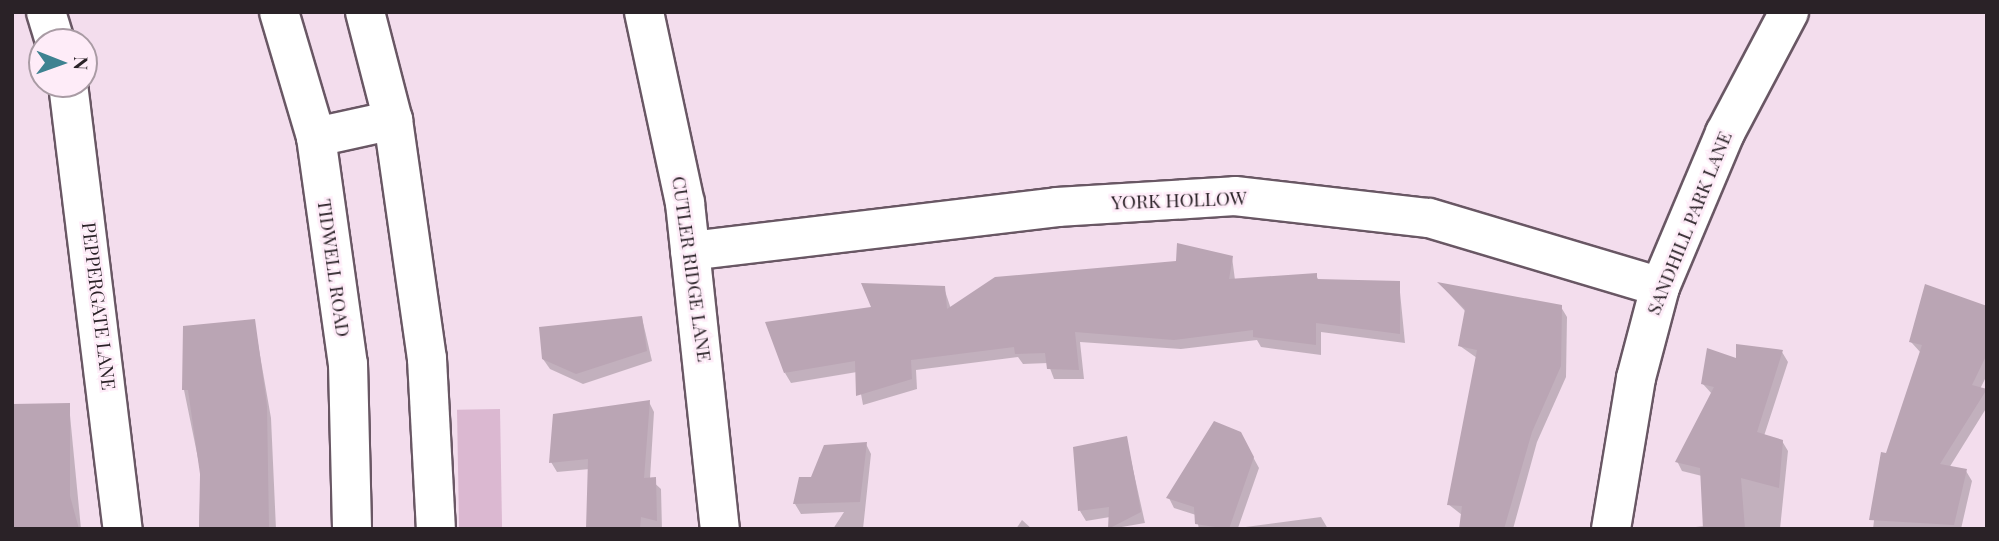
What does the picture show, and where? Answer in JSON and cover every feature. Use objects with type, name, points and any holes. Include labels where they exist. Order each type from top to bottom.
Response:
[{"type":"street","name":"TIDWELL ROAD","points":[[279,12],[316,137],[348,364],[352,529]]},
{"type":"street","points":[[365,12],[393,120],[427,359],[436,529]]},
{"type":"street","name":"CUTLER RIDGE LANE","points":[[644,12],[690,251],[720,529]]},
{"type":"street","name":"SANDHILL PARK LANE","points":[[1611,529],[1636,378],[1660,287],[1725,133],[1788,12]]},
{"type":"street","name":"PEPPERGATE LANE","points":[[70,98],[123,529]]},
{"type":"street","points":[[316,137],[393,120]]},
{"type":"street","name":"YORK HOLLOW","points":[[690,251],[1057,207],[1235,196],[1429,218],[1660,287]]},
{"type":"shaded area","points":[[500,409],[502,529],[459,529],[457,410]]},
{"type":"building","points":[[1177,243],[1233,256],[1229,279],[1317,273],[1317,279],[1400,281],[1400,334],[1316,323],[1316,345],[1253,337],[1253,330],[1174,340],[1075,332],[1079,370],[1047,369],[1045,353],[1015,354],[1014,347],[911,360],[912,379],[856,396],[855,361],[784,373],[765,322],[871,307],[861,283],[945,286],[947,309],[995,277],[1176,261]]},
{"type":"building","points":[[1437,282],[1562,305],[1561,366],[1532,432],[1504,529],[1459,529],[1462,506],[1447,505],[1477,350],[1458,346],[1465,309]]},
{"type":"building","points":[[1925,284],[1987,306],[1987,354],[1972,385],[1987,389],[1940,464],[1967,469],[1954,525],[1869,520],[1881,452],[1886,453],[1922,345],[1909,342]]},
{"type":"building","points":[[642,316],[647,351],[576,374],[542,359],[539,327]]},
{"type":"building","points":[[255,319],[267,406],[269,529],[199,529],[200,474],[188,390],[182,390],[183,326]]},
{"type":"building","points":[[1736,344],[1783,350],[1757,432],[1783,440],[1779,488],[1741,478],[1745,529],[1703,529],[1700,468],[1675,462],[1714,387],[1701,384],[1707,348],[1736,358]]},
{"type":"building","points":[[650,400],[644,478],[656,477],[657,521],[641,517],[640,529],[586,529],[588,459],[549,463],[553,414]]},
{"type":"building","points":[[70,403],[70,496],[79,529],[12,529],[12,404]]},
{"type":"building","points":[[1214,421],[1241,432],[1254,457],[1229,529],[1195,524],[1194,507],[1166,498]]},
{"type":"building","points":[[1127,436],[1141,512],[1108,529],[1109,507],[1078,511],[1073,447]]},
{"type":"building","points":[[867,442],[860,502],[793,504],[799,477],[811,477],[824,445]]}]
